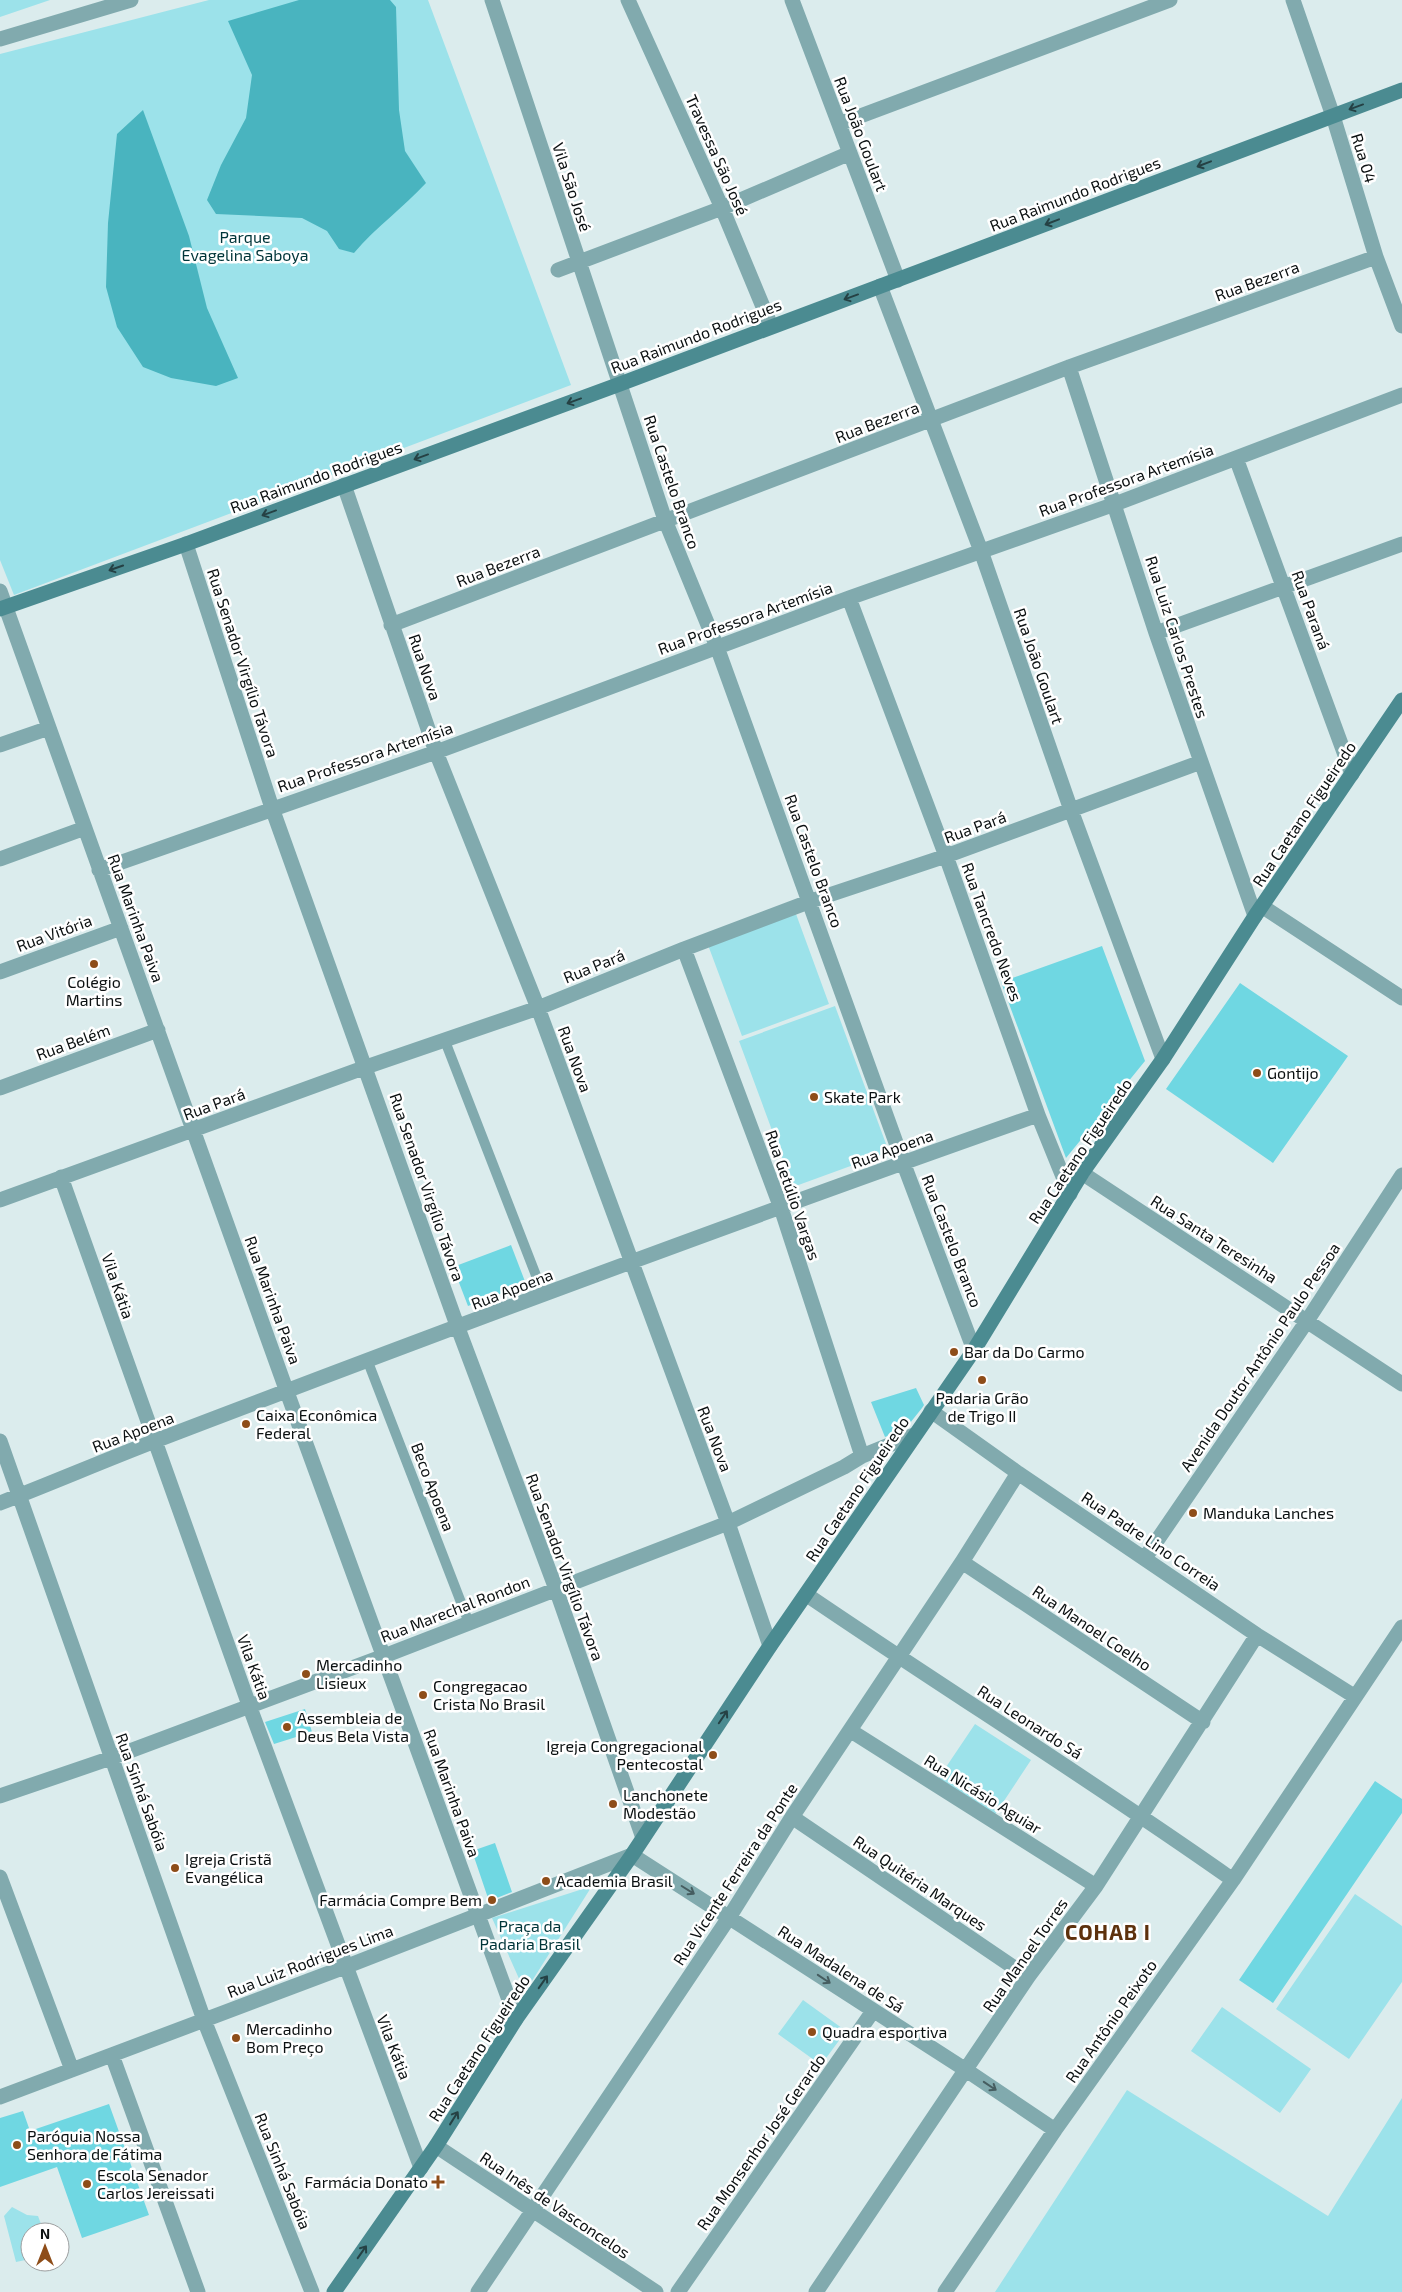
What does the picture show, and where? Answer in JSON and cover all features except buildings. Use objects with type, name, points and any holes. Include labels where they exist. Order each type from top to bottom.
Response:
[{"type":"main road","name":"Rua Raimundo Rodrigues","points":[[3,608],[186,544],[620,384],[1402,90]]},
{"type":"main road","name":"Rua Caetano Figueiredo","points":[[334,2292],[436,2146],[516,2019],[632,1855],[770,1646],[807,1595],[914,1435],[974,1350],[1082,1173],[1163,1059],[1259,912],[1402,700]]},
{"type":"street","points":[[0,39],[131,0]]},
{"type":"street","name":"Vila São José","points":[[492,0],[620,384]]},
{"type":"street","name":"Travessa São José","points":[[628,0],[722,208],[772,326]]},
{"type":"street","name":"Rua João Goulart","points":[[792,0],[898,280]]},
{"type":"street","points":[[839,124],[1170,0]]},
{"type":"street","name":"Rua 04","points":[[1293,0],[1333,116],[1376,257],[1402,326]]},
{"type":"street","points":[[558,270],[722,208],[850,153]]},
{"type":"street","name":"Rua Bezerra","points":[[392,625],[1069,367],[1376,257]]},
{"type":"street","name":"Rua João Goulart","points":[[880,286],[981,550],[1071,810],[1163,1059]]},
{"type":"street","name":"Rua Luiz Carlos Prestes","points":[[1069,367],[1201,762],[1259,912]]},
{"type":"street","name":"Rua Castelo Branco","points":[[620,384],[665,520],[718,647],[903,1162],[974,1350]]},
{"type":"street","name":"Rua Professora Artemísia","points":[[99,870],[436,752],[849,598],[1115,504],[1402,395]]},
{"type":"street","name":"Rua Paraná","points":[[1236,458],[1352,774]]},
{"type":"street","name":"Rua Nova","points":[[344,485],[436,752],[538,1008],[630,1263],[728,1523],[770,1646]]},
{"type":"street","name":"Rua Senador Virgílio Távora","points":[[186,544],[272,808],[458,1328],[556,1589],[643,1838]]},
{"type":"street","points":[[1156,632],[1402,544]]},
{"type":"street","name":"Rua Marinha Paiva","points":[[0,590],[3,608],[49,728],[287,1392],[516,2019]]},
{"type":"street","name":"Rua Tancredo Neves","points":[[849,598],[946,856],[1038,1115],[1070,1194]]},
{"type":"street","points":[[0,745],[49,728]]},
{"type":"street","name":"Rua Pará","points":[[0,1200],[366,1067],[538,1008],[684,949],[811,902],[946,856],[1201,762]]},
{"type":"street","points":[[0,859],[85,828]]},
{"type":"street","points":[[1259,912],[1402,998]]},
{"type":"street","name":"Rua Vitória","points":[[0,972],[121,928]]},
{"type":"street","name":"Rua Getúlio Vargas","points":[[684,949],[781,1208],[862,1456]]},
{"type":"street","name":"Rua Belém","points":[[0,1088],[158,1030]]},
{"type":"street","name":"Rua Apoena","points":[[0,1503],[154,1442],[630,1263],[903,1162],[1038,1115]]},
{"type":"street","name":"Rua Santa Teresinha","points":[[1082,1173],[1402,1384]]},
{"type":"street","name":"Vila Kátia","points":[[61,1177],[249,1706],[421,2168]]},
{"type":"street","name":"Avenida Doutor Antônio Paulo Pessoa","points":[[1146,1558],[1401,1179]]},
{"type":"street","name":"Rua Padre Lino Correia","points":[[931,1411],[1018,1473],[1257,1635],[1354,1696]]},
{"type":"street","name":"Rua Marechal Rondon","points":[[0,1796],[111,1758],[384,1656],[728,1523],[844,1467],[862,1456],[914,1435]]},
{"type":"street","name":"Rua Sinhá Sabóia","points":[[0,1441],[204,2020],[312,2292]]},
{"type":"street","name":"Rua Vicente Ferreira da Ponte","points":[[478,2292],[730,1916],[792,1817],[851,1731],[1018,1473]]},
{"type":"street","name":"Rua Manoel Coelho","points":[[962,1562],[1202,1722]]},
{"type":"street","name":"Rua Leonardo Sá","points":[[807,1595],[898,1657],[1142,1816],[1233,1880]]},
{"type":"street","name":"Rua Antônio Peixoto","points":[[945,2292],[1055,2130],[1233,1880],[1354,1696],[1402,1627]]},
{"type":"street","name":"Rua Manoel Torres","points":[[816,2292],[1028,1977],[1096,1886],[1257,1635]]},
{"type":"street","name":"Rua Nicásio Aguiar","points":[[851,1731],[1096,1886]]},
{"type":"street","name":"Rua Quitéria Marques","points":[[792,1817],[1028,1977]]},
{"type":"street","name":"Rua Luiz Rodrigues Lima","points":[[0,2097],[479,1916],[632,1855]]},
{"type":"street","name":"Rua Madalena de Sá","points":[[632,1855],[730,1916],[1055,2130]]},
{"type":"street","points":[[0,1877],[72,2070]]},
{"type":"street","name":"Rua Monsenhor José Gerardo","points":[[678,2292],[873,2011]]},
{"type":"street","points":[[112,2055],[198,2292]]},
{"type":"street","name":"Rua Inês de Vasconcelos","points":[[436,2146],[656,2292]]},
{"type":"lane","points":[[445,1041],[544,1296]]},
{"type":"lane","name":"Beco Apoena","points":[[368,1362],[469,1623]]},
{"type":"green space","points":[[0,0],[50,0],[0,17]]},
{"type":"green space","name":"Parque Evagelina Saboya","points":[[209,0],[428,0],[571,385],[14,595],[0,560],[0,54]]},
{"type":"green space","points":[[796,914],[829,1004],[742,1036],[708,945]]},
{"type":"green space","name":"Skate Park","points":[[835,1006],[889,1152],[793,1187],[739,1041]]},
{"type":"green space","points":[[975,1724],[1031,1760],[994,1816],[938,1779]]},
{"type":"green space","name":"Praça da Padaria Brasil","points":[[592,1886],[525,1992],[492,1918]]},
{"type":"green space","points":[[1355,1894],[1402,1926],[1402,1982],[1349,2059],[1276,2009]]},
{"type":"green space","name":"Quadra esportiva","points":[[803,2000],[846,2031],[821,2065],[778,2034]]},
{"type":"green space","points":[[1222,2007],[1311,2069],[1280,2113],[1191,2051]]},
{"type":"green space","points":[[1127,2090],[1328,2216],[1402,2098],[1402,2292],[995,2292]]},
{"type":"green space","points":[[12,2207],[27,2215],[38,2216],[40,2222],[20,2222],[20,2261],[16,2262],[4,2216]]},
{"type":"shaded area","points":[[299,0],[390,0],[396,7],[399,110],[405,151],[426,183],[354,253],[339,249],[327,231],[302,218],[216,214],[207,200],[221,165],[246,118],[252,75],[228,21]]},
{"type":"shaded area","points":[[143,110],[189,236],[207,308],[238,378],[216,386],[171,378],[143,367],[117,327],[106,287],[108,223],[117,134]]},
{"type":"place","name":"Colégio Martins","points":[[94,964]]},
{"type":"place","name":"Gontijo","points":[[1257,1073]]},
{"type":"place","name":"Skate Park","points":[[814,1097]]},
{"type":"place","name":"Bar da Do Carmo","points":[[954,1352]]},
{"type":"place","name":"Padaria Grão de Trigo II","points":[[982,1380]]},
{"type":"place","name":"Caixa Econômica Federal","points":[[246,1424]]},
{"type":"place","name":"Manduka Lanches","points":[[1193,1513]]},
{"type":"place","name":"Mercadinho Lisieux","points":[[306,1674]]},
{"type":"place","name":"Congregacao Crista No Brasil","points":[[423,1695]]},
{"type":"place","name":"Assembleia de Deus Bela Vista","points":[[287,1727]]},
{"type":"place","name":"Igreja Congregacional Pentecostal","points":[[713,1755]]},
{"type":"place","name":"Lanchonete Modestão","points":[[613,1804]]},
{"type":"place","name":"Igreja Cristã Evangélica","points":[[175,1868]]},
{"type":"place","name":"Academia Brasil","points":[[546,1881]]},
{"type":"place","name":"Farmácia Compre Bem","points":[[492,1900]]},
{"type":"place","name":"Quadra esportiva","points":[[812,2032]]},
{"type":"place","name":"Mercadinho Bom Preço","points":[[236,2038]]},
{"type":"place","name":"Paróquia Nossa Senhora de Fátima","points":[[17,2145]]},
{"type":"place","name":"Farmácia Donato","points":[[438,2182]]},
{"type":"place","name":"Escola Senador Carlos Jereissati","points":[[87,2184]]},
{"type":"district","name":"COHAB I","points":[[1108,1933]]}]
